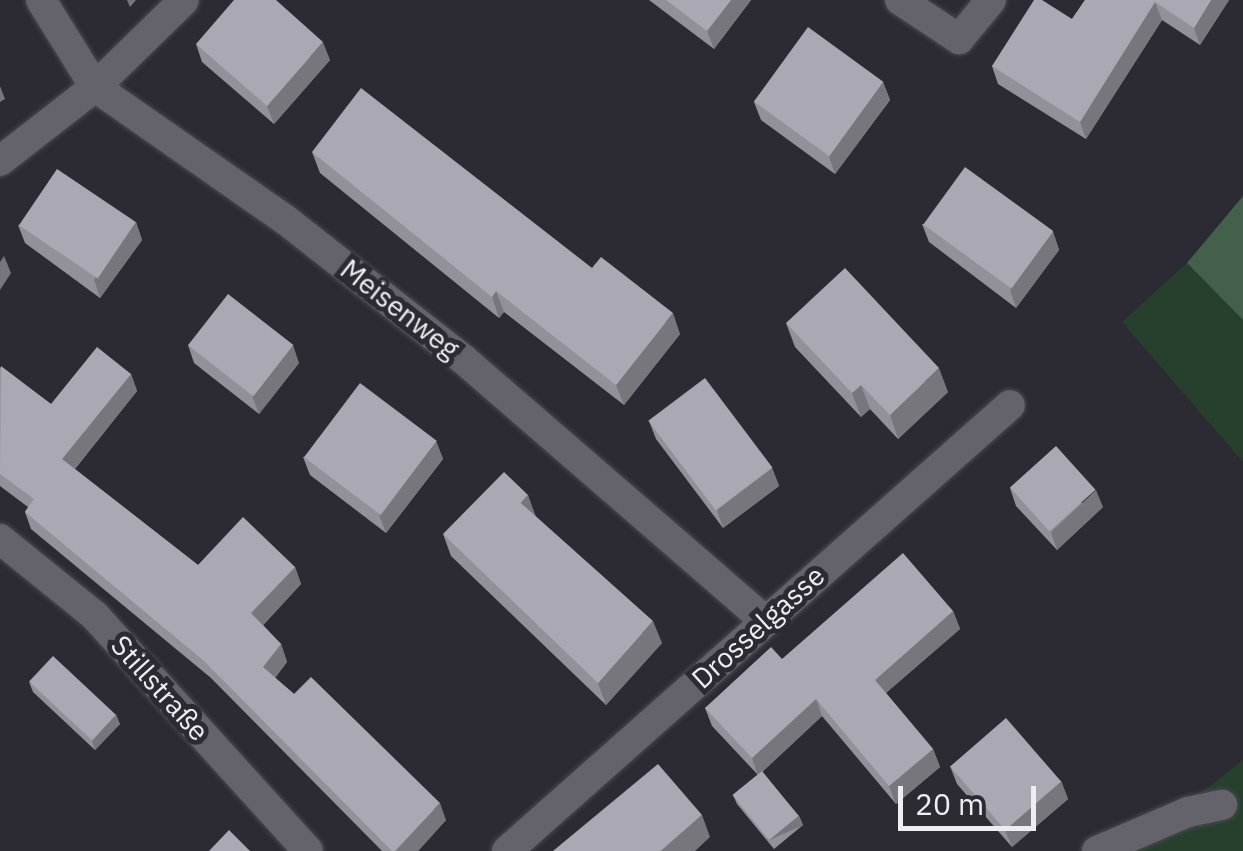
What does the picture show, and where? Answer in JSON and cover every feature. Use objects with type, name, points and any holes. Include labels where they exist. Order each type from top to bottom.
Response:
[{"type":"street","name":"Meisenweg","points":[[41,0],[95,87],[287,221],[464,358],[765,621]]},
{"type":"street","points":[[0,161],[95,87],[184,0]]},
{"type":"street","points":[[900,0],[959,39],[990,0]]},
{"type":"street","name":"Drosselgasse","points":[[507,851],[1010,405]]},
{"type":"street","name":"Stillstraße","points":[[0,538],[95,616],[308,851]]},
{"type":"street","points":[[1097,851],[1188,812],[1222,805]]},
{"type":"green space","points":[[1243,196],[1243,320],[1187,263]]},
{"type":"green space","points":[[1187,263],[1243,320],[1243,462],[1122,322]]},
{"type":"green space","points":[[1243,760],[1243,851],[1112,851],[1210,786]]},
{"type":"building","points":[[234,0],[276,0],[323,42],[267,106],[196,44]]},
{"type":"building","points":[[666,0],[731,0],[707,31]]},
{"type":"building","points":[[1034,0],[1042,0],[1072,19],[1085,0],[1211,0],[1194,28],[1155,2],[1080,122],[992,66]]},
{"type":"building","points":[[808,27],[883,82],[829,156],[754,101]]},
{"type":"building","points":[[361,88],[592,268],[601,257],[673,313],[616,385],[496,291],[492,297],[312,152]]},
{"type":"building","points":[[965,167],[1053,231],[1011,289],[923,224]]},
{"type":"building","points":[[57,169],[136,222],[98,278],[19,225]]},
{"type":"building","points":[[845,268],[939,368],[890,415],[861,385],[852,393],[786,323]]},
{"type":"building","points":[[228,294],[293,345],[253,396],[188,345]]},
{"type":"building","points":[[97,347],[131,374],[62,459],[198,565],[243,517],[295,567],[251,613],[281,644],[263,667],[294,694],[311,677],[440,803],[395,851],[204,661],[25,512],[34,499],[0,474],[1,366],[51,404]]},
{"type":"building","points":[[705,378],[772,467],[716,510],[648,421]]},
{"type":"building","points":[[360,383],[437,441],[381,515],[304,457]]},
{"type":"building","points":[[1056,446],[1095,490],[1049,531],[1010,487]]},
{"type":"building","points":[[504,472],[528,495],[521,503],[653,621],[598,683],[443,534]]},
{"type":"building","points":[[903,553],[953,611],[875,680],[933,749],[889,786],[816,699],[752,758],[705,708],[771,647],[782,659]]},
{"type":"building","points":[[53,656],[116,715],[92,740],[29,682]]},
{"type":"building","points":[[1006,718],[1061,781],[1005,830],[950,767]]},
{"type":"building","points":[[658,764],[702,815],[661,851],[553,851]]},
{"type":"building","points":[[762,771],[799,816],[769,840],[732,795]]},
{"type":"building","points":[[229,830],[250,851],[209,851]]}]
